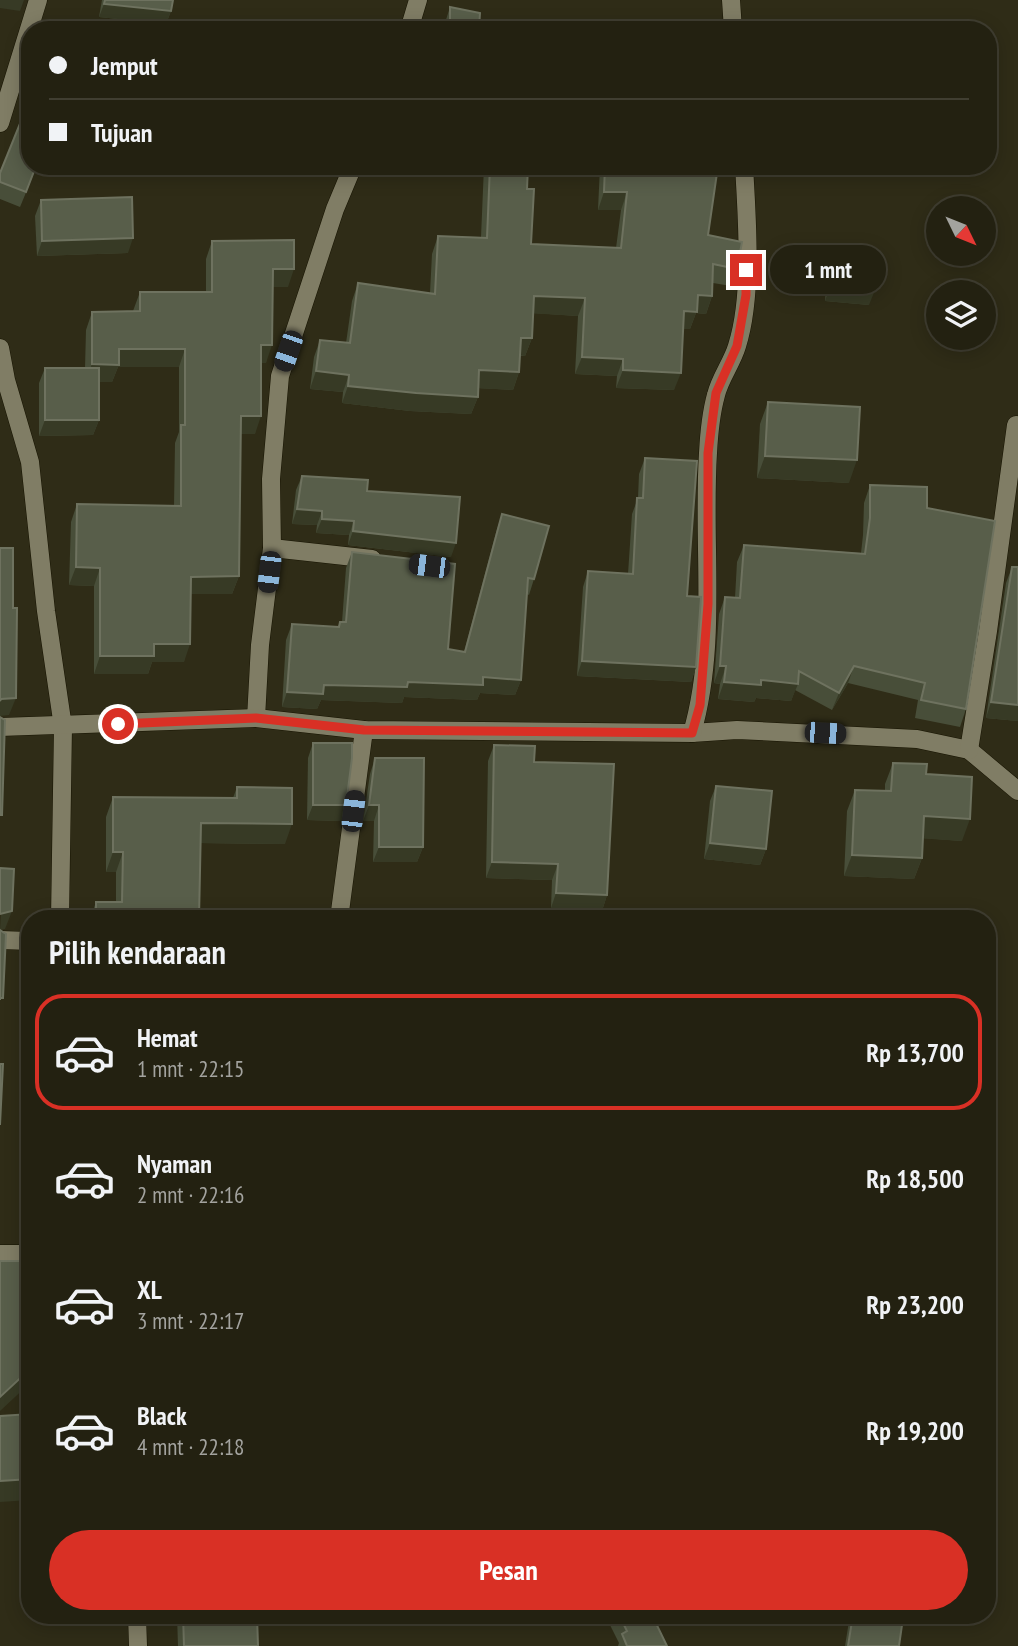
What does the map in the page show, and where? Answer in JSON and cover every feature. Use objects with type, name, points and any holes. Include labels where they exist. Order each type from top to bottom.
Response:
[{"type":"street","points":[[32,21],[38,0]]},
{"type":"street","points":[[412,21],[418,0]]},
{"type":"street","points":[[730,0],[732,21]]},
{"type":"street","points":[[0,123],[21,55]]},
{"type":"street","points":[[256,718],[260,645],[272,548],[271,479],[280,376],[335,209],[350,175]]},
{"type":"street","points":[[692,733],[700,705],[708,604],[708,453],[716,393],[737,346],[746,295],[745,175]]},
{"type":"street","points":[[0,348],[6,380],[30,462],[46,611],[63,727],[60,910]]},
{"type":"street","points":[[969,750],[1016,425]]},
{"type":"street","points":[[272,548],[390,561]]},
{"type":"street","points":[[0,727],[63,727],[256,718],[364,730],[692,733],[737,730],[917,739],[969,750],[1018,791]]},
{"type":"street","points":[[340,910],[364,730]]},
{"type":"street","points":[[0,940],[21,941]]},
{"type":"street","points":[[0,1254],[21,1254]]},
{"type":"street","points":[[137,1624],[138,1646]]},
{"type":"building","points":[[105,0],[173,0],[171,11],[104,4]]},
{"type":"building","points":[[450,7],[480,13],[480,21],[450,21]]},
{"type":"building","points":[[21,121],[21,175],[33,175],[26,192],[0,182],[0,173]]},
{"type":"building","points":[[490,175],[528,175],[527,189],[534,189],[531,244],[621,248],[627,192],[604,192],[605,175],[717,175],[708,235],[742,242],[737,269],[713,264],[712,296],[698,295],[697,312],[684,311],[681,373],[623,370],[623,359],[582,357],[585,298],[534,296],[532,338],[521,338],[519,372],[479,370],[478,397],[348,386],[349,375],[316,371],[320,340],[350,343],[358,283],[435,294],[438,236],[487,238]]},
{"type":"building","points":[[132,197],[133,238],[42,241],[41,200]]},
{"type":"building","points":[[294,240],[294,269],[273,269],[272,345],[261,345],[261,416],[241,416],[239,576],[191,577],[190,644],[154,644],[154,656],[100,656],[100,568],[76,567],[77,504],[181,506],[185,349],[119,349],[119,365],[92,364],[92,312],[140,311],[140,292],[212,292],[212,241]]},
{"type":"building","points":[[834,249],[878,253],[875,290],[830,286]]},
{"type":"building","points":[[45,368],[99,368],[99,420],[45,420]]},
{"type":"building","points":[[768,402],[860,407],[857,460],[765,456]]},
{"type":"building","points":[[645,458],[697,461],[687,596],[701,597],[696,667],[582,661],[588,571],[633,574],[637,498],[643,498]]},
{"type":"building","points":[[302,476],[368,480],[367,491],[460,497],[456,543],[353,531],[354,521],[322,519],[322,511],[297,509]]},
{"type":"building","points":[[870,485],[927,487],[927,508],[995,521],[966,709],[921,700],[925,683],[854,666],[839,693],[799,671],[798,684],[761,680],[761,685],[724,682],[726,666],[720,666],[725,597],[740,598],[744,545],[865,554],[870,518]]},
{"type":"building","points":[[502,514],[549,526],[534,579],[528,578],[521,680],[483,677],[483,685],[408,682],[407,687],[324,685],[323,694],[287,692],[292,624],[339,627],[340,622],[346,622],[352,552],[455,564],[448,649],[465,652]]},
{"type":"building","points":[[0,548],[13,548],[13,608],[17,608],[16,698],[0,701]]},
{"type":"building","points":[[1012,567],[1018,567],[1018,705],[991,702]]},
{"type":"building","points":[[0,717],[5,720],[2,815],[0,815]]},
{"type":"building","points":[[313,743],[352,743],[346,805],[313,805]]},
{"type":"building","points":[[494,745],[535,746],[534,762],[614,764],[607,895],[556,893],[558,864],[492,862]]},
{"type":"building","points":[[375,758],[424,758],[423,847],[379,847],[379,805],[369,805]]},
{"type":"building","points":[[893,763],[927,764],[926,774],[972,777],[970,819],[924,816],[922,858],[852,855],[855,790],[891,791]]},
{"type":"building","points":[[716,786],[772,791],[766,849],[710,843]]},
{"type":"building","points":[[237,787],[292,788],[292,824],[201,823],[199,910],[96,910],[96,902],[122,902],[123,852],[113,852],[113,797],[237,798]]},
{"type":"building","points":[[0,868],[14,869],[12,911],[0,914]]},
{"type":"building","points":[[0,930],[6,934],[3,998],[0,998]]},
{"type":"building","points":[[0,1064],[3,1064],[0,1125]]},
{"type":"building","points":[[0,1261],[21,1261],[21,1377],[0,1397]]},
{"type":"building","points":[[21,1415],[21,1480],[0,1481],[0,1416]]},
{"type":"building","points":[[183,1624],[257,1624],[258,1646],[184,1646]]},
{"type":"building","points":[[624,1624],[656,1624],[667,1646],[627,1646],[622,1634],[627,1631]]},
{"type":"building","points":[[852,1624],[902,1624],[899,1646],[848,1646]]},
{"type":"route","points":[[118,724],[256,718],[364,730],[692,733],[700,705],[708,604],[708,453],[716,393],[737,346],[746,295],[746,270]]}]
